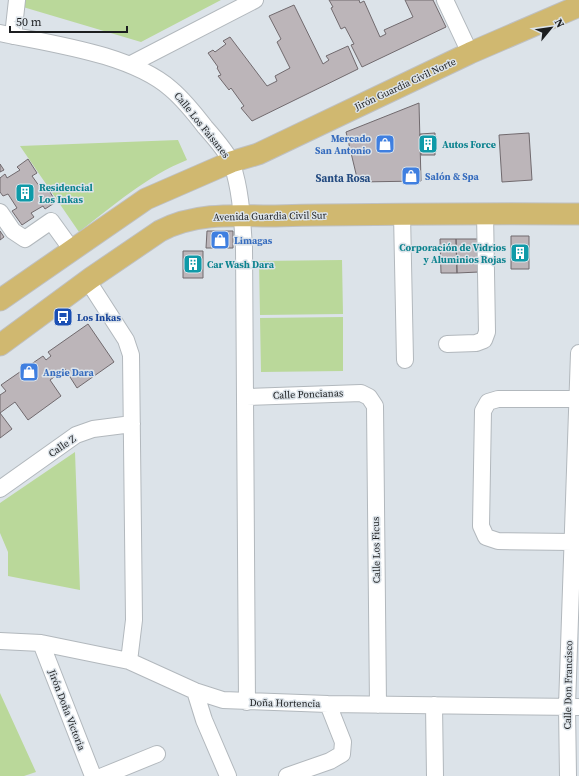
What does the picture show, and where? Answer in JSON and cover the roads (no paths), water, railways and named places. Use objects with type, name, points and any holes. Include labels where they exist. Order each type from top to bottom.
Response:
[{"type":"main road","name":"Jirón Guardia Civil Norte","points":[[0,300],[146,199],[231,162],[258,154],[470,53],[579,6]]},
{"type":"main road","name":"Avenida Guardia Civil Sur","points":[[0,345],[88,281],[172,225],[200,217],[242,215],[485,212],[579,214]]},
{"type":"street","points":[[6,35],[17,0]]},
{"type":"street","points":[[131,64],[255,0]]},
{"type":"street","points":[[445,0],[470,53]]},
{"type":"street","name":"Calle Los Faisanes","points":[[6,35],[131,64],[154,76],[171,89],[193,112],[231,162]]},
{"type":"street","points":[[231,162],[241,197],[244,247],[247,702]]},
{"type":"street","points":[[0,212],[13,231],[25,238],[51,221],[72,250]]},
{"type":"street","points":[[447,344],[476,343],[484,340],[487,332],[485,212]]},
{"type":"street","points":[[402,214],[405,360]]},
{"type":"street","points":[[88,281],[126,340],[131,355],[134,620],[129,661]]},
{"type":"street","name":"Calle Don Francisco","points":[[568,776],[573,707],[575,608],[573,542],[577,493],[579,354]]},
{"type":"street","name":"Calle Poncianas","points":[[246,397],[360,393],[370,397]]},
{"type":"street","name":"Calle Los Ficus","points":[[370,397],[375,406],[378,705]]},
{"type":"street","points":[[573,542],[498,540],[486,537],[481,526],[483,411],[488,402],[498,399],[578,398]]},
{"type":"street","name":"Calle Z","points":[[0,489],[76,436],[94,429],[132,424]]},
{"type":"street","name":"Doña Hortencia","points":[[0,641],[41,643],[129,661],[195,691],[223,700],[247,702],[378,705],[573,707]]},
{"type":"street","name":"Jirón Doña Victoria","points":[[41,643],[93,776]]},
{"type":"street","points":[[195,691],[204,720],[228,776]]},
{"type":"street","points":[[287,776],[330,761],[342,754],[343,742],[328,704]]},
{"type":"street","points":[[434,705],[435,776]]},
{"type":"street","points":[[103,776],[157,754]]},
{"type":"place","name":"Mercado San Antonio","points":[[385,144]]},
{"type":"place","name":"Autos Force","points":[[428,144]]},
{"type":"place","name":"Salón & Spa","points":[[411,176]]},
{"type":"place","name":"Residencial Los Inkas","points":[[25,193]]},
{"type":"place","name":"Limagas","points":[[220,240]]},
{"type":"place","name":"Corporación de Vidrios y Aluminios Rojas","points":[[520,253]]},
{"type":"place","name":"Car Wash Dara","points":[[193,264]]},
{"type":"place","name":"Los Inkas","points":[[63,317]]},
{"type":"place","name":"Angie Dara","points":[[29,372]]},
{"type":"district","name":"Santa Rosa","points":[[343,178]]}]
